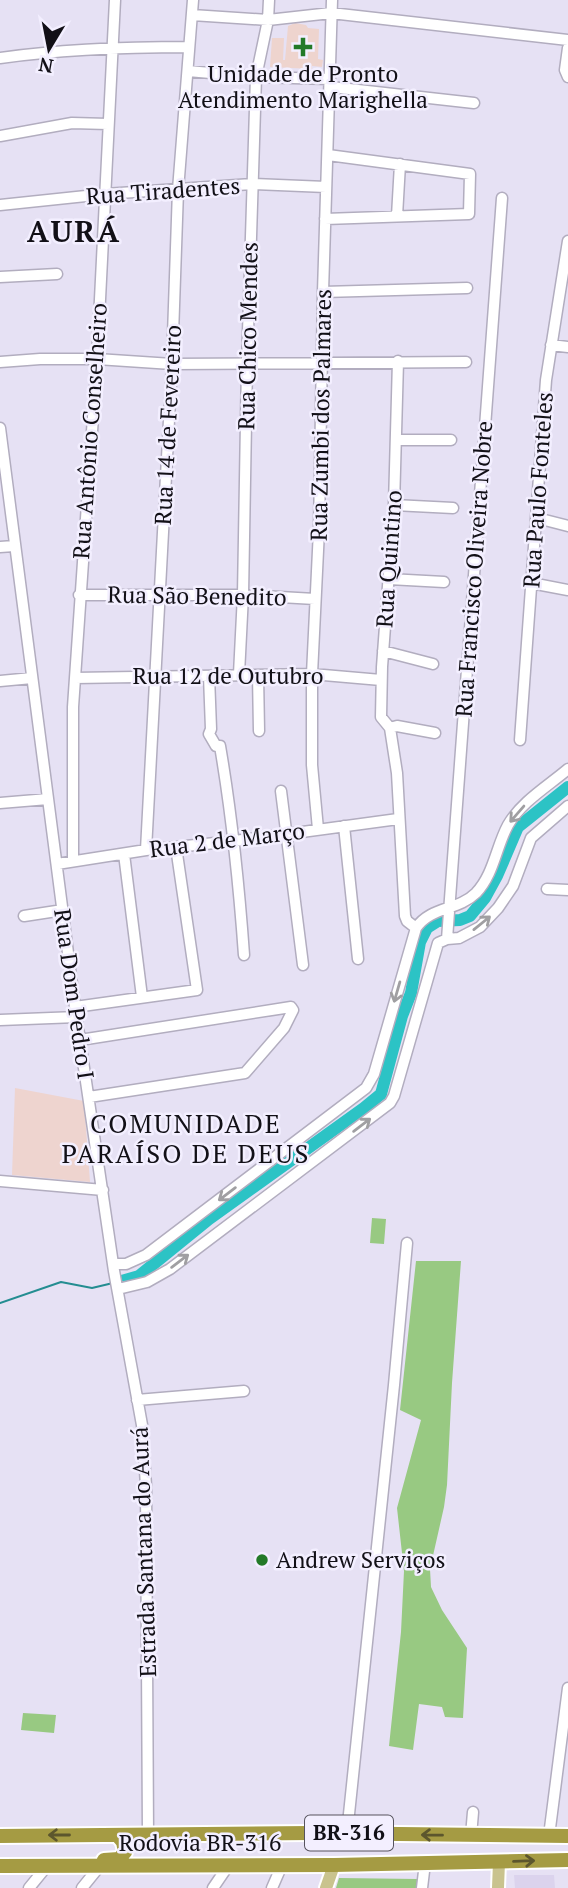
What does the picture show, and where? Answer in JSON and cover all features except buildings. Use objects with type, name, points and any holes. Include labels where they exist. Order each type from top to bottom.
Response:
[{"type":"highway","name":"Rodovia BR-316","points":[[0,1836],[347,1833],[568,1836]]},
{"type":"highway","points":[[18,1866],[37,1860],[119,1859],[125,1852],[125,1846],[117,1835]]},
{"type":"highway","name":"Rodovia BR-316","points":[[0,1866],[334,1865],[568,1860]]},
{"type":"main road","points":[[498,1888],[499,1862]]},
{"type":"main road","points":[[326,1888],[334,1865]]},
{"type":"street","name":"Rua Antônio Conselheiro","points":[[73,862],[71,762],[79,595],[97,359],[115,0]]},
{"type":"street","name":"Rua 14 de Fevereiro","points":[[146,850],[172,365],[178,190],[193,0]]},
{"type":"street","name":"Rua Chico Mendes","points":[[239,674],[256,77],[268,20],[269,0]]},
{"type":"street","name":"Rua Zumbi dos Palmares","points":[[318,829],[312,765],[312,674],[319,530],[332,0]]},
{"type":"street","points":[[192,15],[268,20],[331,13],[568,40]]},
{"type":"street","points":[[0,58],[46,51],[112,47],[189,47]]},
{"type":"street","points":[[568,48],[565,71],[568,77]]},
{"type":"street","points":[[188,71],[330,83],[474,103]]},
{"type":"street","points":[[0,136],[72,123],[108,124]]},
{"type":"street","points":[[326,219],[469,214],[470,174],[328,155]]},
{"type":"street","points":[[397,216],[400,164]]},
{"type":"street","name":"Rua Tiradentes","points":[[0,205],[105,194],[252,184],[326,187]]},
{"type":"street","name":"Rua Francisco Oliveira Nobre","points":[[447,939],[502,198]]},
{"type":"street","name":"Rua Paulo Fonteles","points":[[520,740],[546,380],[568,241]]},
{"type":"street","points":[[0,277],[57,274]]},
{"type":"street","points":[[323,292],[467,288]]},
{"type":"street","points":[[551,345],[568,347]]},
{"type":"street","points":[[0,362],[97,359],[172,365],[466,362]]},
{"type":"street","name":"Rua Quintino","points":[[398,361],[394,505],[381,680],[382,717],[390,728],[397,773],[405,916],[416,928]]},
{"type":"street","name":"Rua Dom Pedro I","points":[[0,428],[76,1012],[114,1267]]},
{"type":"street","points":[[396,440],[451,440]]},
{"type":"street","points":[[394,505],[453,508]]},
{"type":"street","points":[[537,518],[568,526]]},
{"type":"street","points":[[0,547],[14,546]]},
{"type":"street","points":[[389,579],[444,582]]},
{"type":"street","points":[[531,583],[568,590]]},
{"type":"street","name":"Rua São Benedito","points":[[79,595],[243,595],[315,599]]},
{"type":"street","points":[[383,652],[433,664]]},
{"type":"street","name":"Rua 12 de Outubro","points":[[75,678],[312,674],[381,680]]},
{"type":"street","points":[[258,675],[259,731]]},
{"type":"street","points":[[209,676],[209,734],[212,741],[220,747],[235,841],[244,955]]},
{"type":"street","points":[[0,681],[32,678]]},
{"type":"street","points":[[390,728],[397,726],[435,733]]},
{"type":"street","points":[[114,1267],[146,1255],[366,1088],[374,1074],[416,928],[422,918],[449,911],[476,893],[491,869],[509,824],[521,808],[568,769]]},
{"type":"street","points":[[281,791],[303,965]]},
{"type":"street","points":[[0,803],[48,799]]},
{"type":"street","points":[[118,1289],[147,1282],[170,1269],[385,1108],[394,1096],[438,943],[459,938],[480,927],[498,908],[513,886],[531,838],[568,806]]},
{"type":"street","name":"Rua 2 de Março","points":[[57,864],[176,846],[235,841],[398,819]]},
{"type":"street","points":[[344,826],[358,960]]},
{"type":"street","points":[[0,1020],[76,1012],[142,997],[197,990],[176,846]]},
{"type":"street","points":[[124,853],[142,997]]},
{"type":"street","points":[[548,888],[568,890]]},
{"type":"street","points":[[24,916],[63,910]]},
{"type":"street","points":[[80,1040],[291,1007],[293,1010],[284,1028],[245,1073],[89,1097]]},
{"type":"street","points":[[0,1181],[103,1190]]},
{"type":"street","points":[[347,1833],[407,1243]]},
{"type":"street","name":"Estrada Santana do Aurá","points":[[114,1267],[137,1400],[146,1486],[148,1835]]},
{"type":"street","points":[[137,1400],[244,1391]]},
{"type":"street","points":[[549,1836],[568,1688]]},
{"type":"street","points":[[471,1836],[473,1812]]},
{"type":"street","points":[[422,1888],[425,1863]]},
{"type":"street","points":[[272,1888],[282,1865]]},
{"type":"street","points":[[29,1888],[47,1866]]},
{"type":"street","points":[[213,1888],[228,1866]]},
{"type":"street","points":[[82,1888],[99,1867]]},
{"type":"shaded area","name":"Unidade de Pronto Atendimento Marighella","points":[[295,23],[319,29],[318,59],[323,60],[322,67],[270,67],[272,38],[284,38],[285,60],[288,26]]},
{"type":"shaded area","points":[[15,1088],[84,1101],[90,1182],[12,1175]]},
{"type":"shaded area","points":[[514,1875],[554,1875],[555,1888],[515,1888]]},
{"type":"green space","points":[[372,1218],[386,1219],[384,1244],[370,1243]]},
{"type":"green space","points":[[416,1261],[461,1261],[447,1485],[430,1569],[431,1587],[442,1610],[467,1648],[463,1718],[445,1717],[442,1707],[419,1704],[413,1750],[389,1746],[401,1632],[404,1571],[397,1508],[421,1420],[400,1410]]},
{"type":"green space","points":[[23,1713],[56,1715],[54,1733],[21,1730]]},
{"type":"green space","points":[[339,1878],[418,1879],[416,1888],[336,1888]]},
{"type":"waterway","points":[[118,1282],[139,1276],[209,1219],[381,1094],[411,993],[420,942],[427,928],[438,921],[460,920],[470,916],[485,898],[497,876],[518,827],[568,787]]},
{"type":"waterway","points":[[0,1303],[61,1282],[92,1288],[113,1283]]},
{"type":"place","name":"Unidade de Pronto Atendimento Marighella","points":[[303,47]]},
{"type":"place","name":"Andrew Serviços","points":[[262,1560]]},
{"type":"district","name":"AURÁ","points":[[74,232]]},
{"type":"district","name":"COMUNIDADE PARAÍSO DE DEUS","points":[[186,1139]]}]
